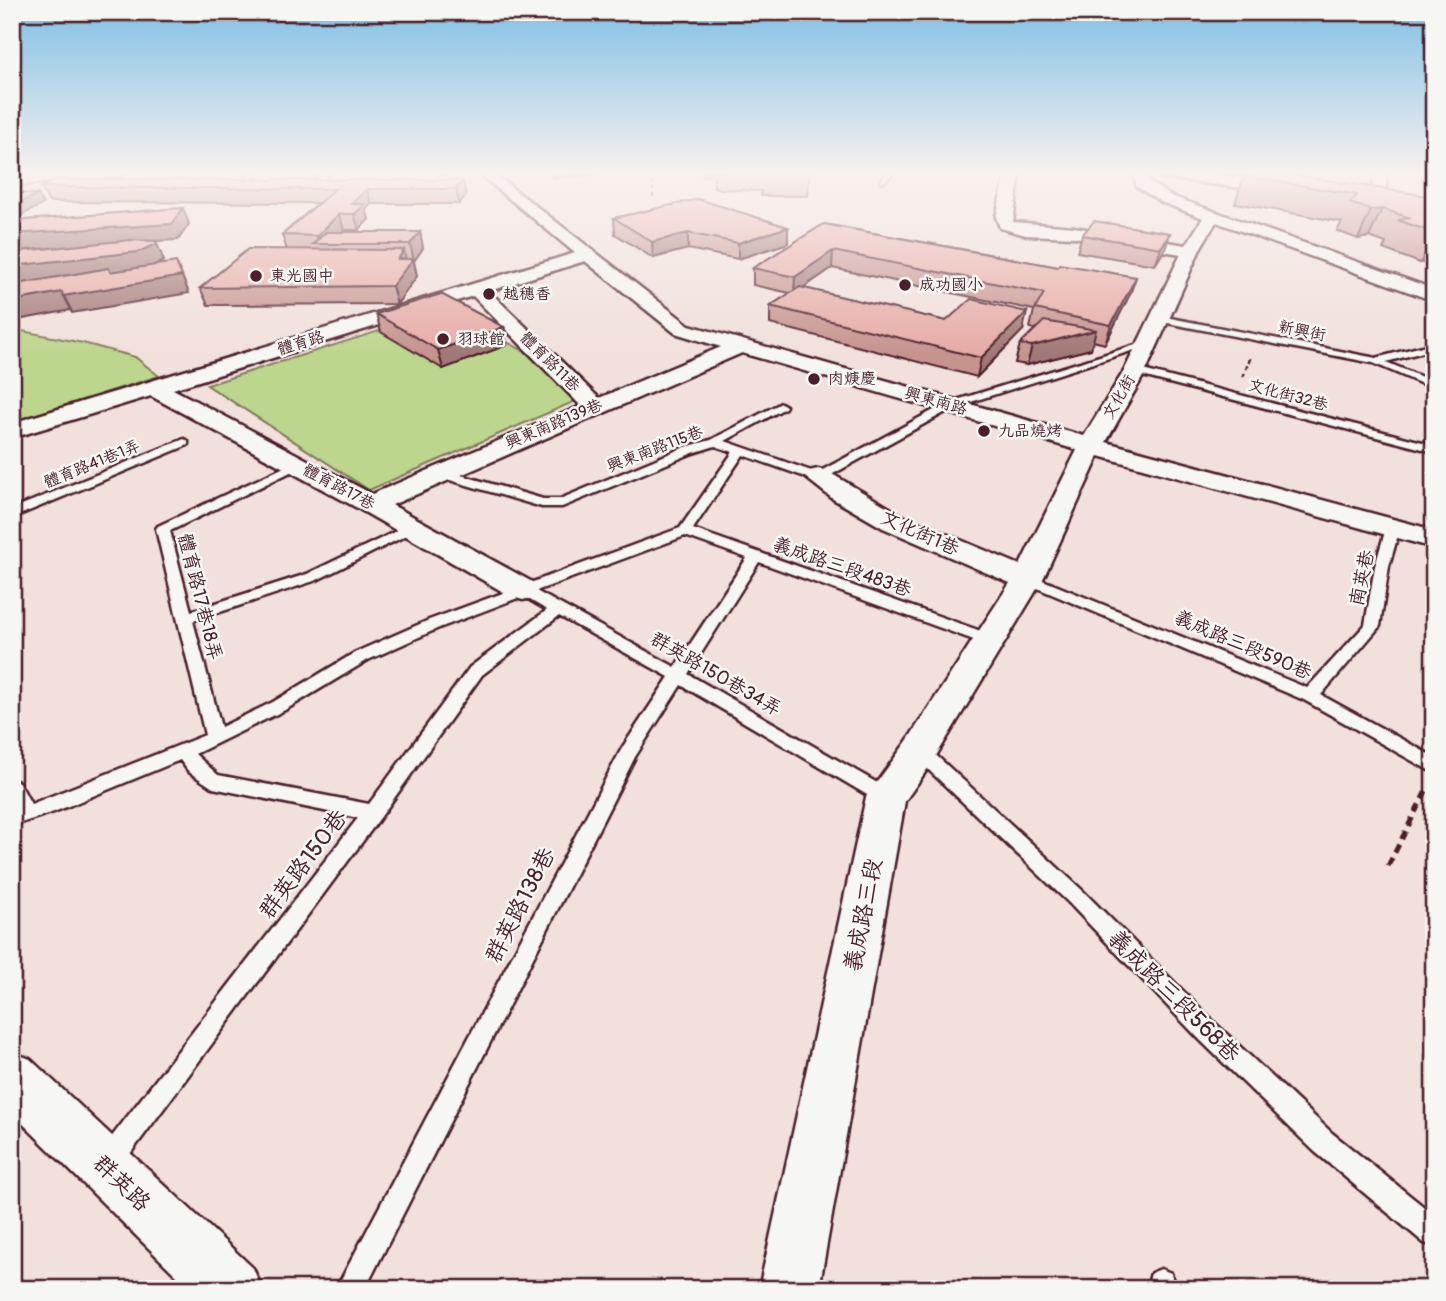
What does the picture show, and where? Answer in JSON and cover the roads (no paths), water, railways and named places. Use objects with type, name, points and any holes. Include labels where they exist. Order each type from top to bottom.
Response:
[{"type":"street","name":"興東南路","points":[[562,233],[682,329],[1091,446],[1434,539]]},
{"type":"street","points":[[1078,233],[1191,251]]},
{"type":"street","name":"文化街","points":[[1028,579],[1091,446],[1135,371],[1145,345],[1202,233]]},
{"type":"street","points":[[1259,233],[1434,295]]},
{"type":"street","name":"體育路","points":[[12,431],[589,254]]},
{"type":"street","name":"體育路11巷","points":[[477,289],[594,407]]},
{"type":"street","name":"興東南路139巷","points":[[371,503],[738,347]]},
{"type":"street","name":"體育路17巷","points":[[154,388],[371,503],[523,590]]},
{"type":"street","name":"文化街1巷","points":[[818,477],[846,498],[908,531],[1028,579]]},
{"type":"street","name":"義成路三段","points":[[789,1289],[886,797],[920,751],[987,639],[1028,579]]},
{"type":"street","name":"群英路","points":[[12,1077],[232,1289]]},
{"type":"lane","name":"新興街","points":[[1160,319],[1376,361],[1434,386]]},
{"type":"lane","points":[[818,477],[951,405],[1145,345]]},
{"type":"lane","points":[[1376,361],[1434,346]]},
{"type":"lane","points":[[1418,350],[1434,356]]},
{"type":"lane","name":"文化街32巷","points":[[1135,371],[1434,449]]},
{"type":"lane","points":[[715,442],[781,406]]},
{"type":"lane","name":"興東南路115巷","points":[[440,473],[542,503],[562,503],[689,450],[715,442],[818,477]]},
{"type":"lane","name":"體育路41巷1弄","points":[[12,514],[184,443]]},
{"type":"lane","points":[[12,787],[20,816],[215,738],[279,706],[362,656],[434,624],[685,531],[704,500],[740,452]]},
{"type":"lane","name":"體育路17巷18弄","points":[[215,738],[163,529],[299,466]]},
{"type":"lane","points":[[185,618],[312,577],[414,528]]},
{"type":"lane","name":"南英巷","points":[[1310,696],[1372,626],[1382,566],[1393,528]]},
{"type":"lane","name":"義成路三段483巷","points":[[685,531],[987,639]]},
{"type":"lane","name":"群英路138巷","points":[[350,1289],[628,753],[755,557]]},
{"type":"lane","name":"義成路三段590巷","points":[[1028,579],[1310,696],[1434,766]]},
{"type":"lane","name":"群英路150巷34弄","points":[[523,590],[679,676],[886,797]]},
{"type":"lane","name":"群英路150巷","points":[[104,1167],[373,813],[476,671],[558,609]]},
{"type":"lane","points":[[183,751],[195,767],[213,781],[373,813]]},
{"type":"lane","name":"義成路三段568巷","points":[[920,751],[1075,896],[1208,1032],[1323,1142],[1434,1233]]},
{"type":"place","name":"東光國中","points":[[256,276]]},
{"type":"place","name":"成功國小","points":[[905,285]]},
{"type":"place","name":"越穗香","points":[[489,294]]},
{"type":"place","name":"羽球館","points":[[443,339]]},
{"type":"place","name":"肉焿慶","points":[[814,379]]},
{"type":"place","name":"九品燒烤","points":[[984,431]]}]
